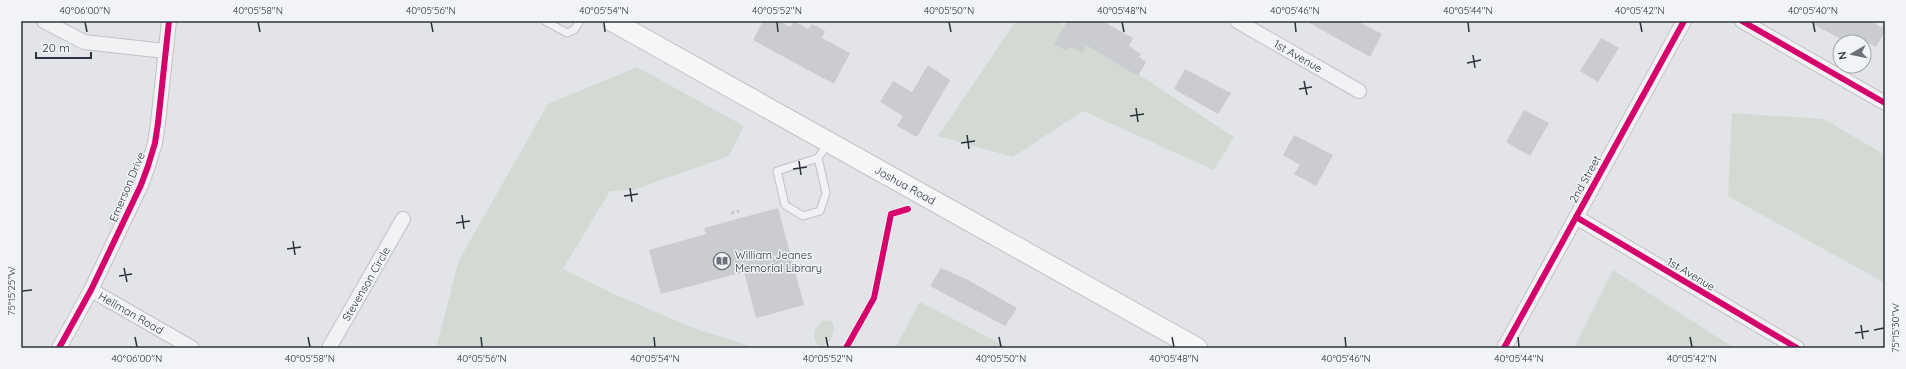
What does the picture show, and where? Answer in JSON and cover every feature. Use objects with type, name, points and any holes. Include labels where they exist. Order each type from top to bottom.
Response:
[{"type":"main road","name":"Joshua Road","points":[[612,21],[1197,348]]},
{"type":"street","points":[[44,21],[84,42],[165,51]]},
{"type":"street","name":"Emerson Drive","points":[[59,348],[91,290],[141,185],[148,166],[155,143],[158,124],[169,21]]},
{"type":"street","name":"1st Avenue","points":[[1237,21],[1359,91]]},
{"type":"street","name":"2nd Street","points":[[1504,348],[1684,21]]},
{"type":"street","points":[[1742,21],[1885,103]]},
{"type":"street","name":"1st Avenue","points":[[1576,216],[1797,348]]},
{"type":"street","name":"Stevenson Circle","points":[[329,348],[403,219]]},
{"type":"street","name":"Hellman Road","points":[[91,290],[192,348]]},
{"type":"lane","points":[[545,21],[567,33],[574,30],[580,21]]},
{"type":"lane","points":[[818,158],[826,193],[820,211],[803,216],[785,205],[777,171],[818,158],[829,142]]},
{"type":"path","points":[[731,214],[739,211]]},
{"type":"shaded area","points":[[1016,21],[1057,21],[1234,137],[1214,170],[1083,111],[1013,157],[938,136]]},
{"type":"shaded area","points":[[637,67],[744,126],[729,156],[633,190],[610,191],[563,269],[618,296],[696,329],[756,348],[436,348],[459,260],[548,104]]},
{"type":"shaded area","points":[[1732,113],[1824,119],[1885,155],[1885,283],[1728,196]]},
{"type":"shaded area","points":[[1613,270],[1734,348],[1574,348]]},
{"type":"shaded area","points":[[920,302],[1009,348],[895,348]]},
{"type":"shaded area","points":[[824,320],[832,321],[834,328],[831,340],[822,346],[818,345],[816,342],[814,334],[818,325]]},
{"type":"building","points":[[763,21],[779,21],[790,27],[794,21],[808,29],[812,24],[825,31],[822,38],[850,53],[834,84],[753,40]]},
{"type":"building","points":[[1067,21],[1102,21],[1133,38],[1129,46],[1141,54],[1139,57],[1146,62],[1138,76],[1086,45],[1083,52],[1070,47],[1067,51],[1054,44]]},
{"type":"building","points":[[1306,21],[1357,21],[1382,34],[1370,57]]},
{"type":"building","points":[[1807,21],[1870,21],[1885,29],[1876,47],[1872,45],[1872,34],[1832,34]]},
{"type":"building","points":[[1601,38],[1619,48],[1598,82],[1580,71]]},
{"type":"building","points":[[928,65],[950,80],[917,137],[897,126],[903,116],[880,102],[893,81],[912,92]]},
{"type":"building","points":[[1185,69],[1231,93],[1218,114],[1174,89]]},
{"type":"building","points":[[1524,110],[1549,123],[1530,156],[1506,142]]},
{"type":"building","points":[[1294,135],[1333,155],[1316,186],[1294,174],[1300,165],[1283,155]]},
{"type":"building","name":"William Jeanes Memorial Library","points":[[778,208],[804,305],[756,318],[744,272],[661,294],[649,250],[706,234],[704,228]]},
{"type":"building","points":[[941,268],[968,280],[1017,308],[1005,326],[930,286]]},
{"type":"cycle path","points":[[59,348],[91,290],[141,185],[148,166],[155,143],[158,123],[169,21]]},
{"type":"cycle path","points":[[1504,348],[1684,21]]},
{"type":"cycle path","points":[[1742,21],[1885,103]]},
{"type":"cycle path","points":[[846,348],[874,298],[891,214],[908,209]]},
{"type":"cycle path","points":[[1576,217],[1797,348]]},
{"type":"place","name":"William Jeanes Memorial Library","points":[[722,261]]}]
